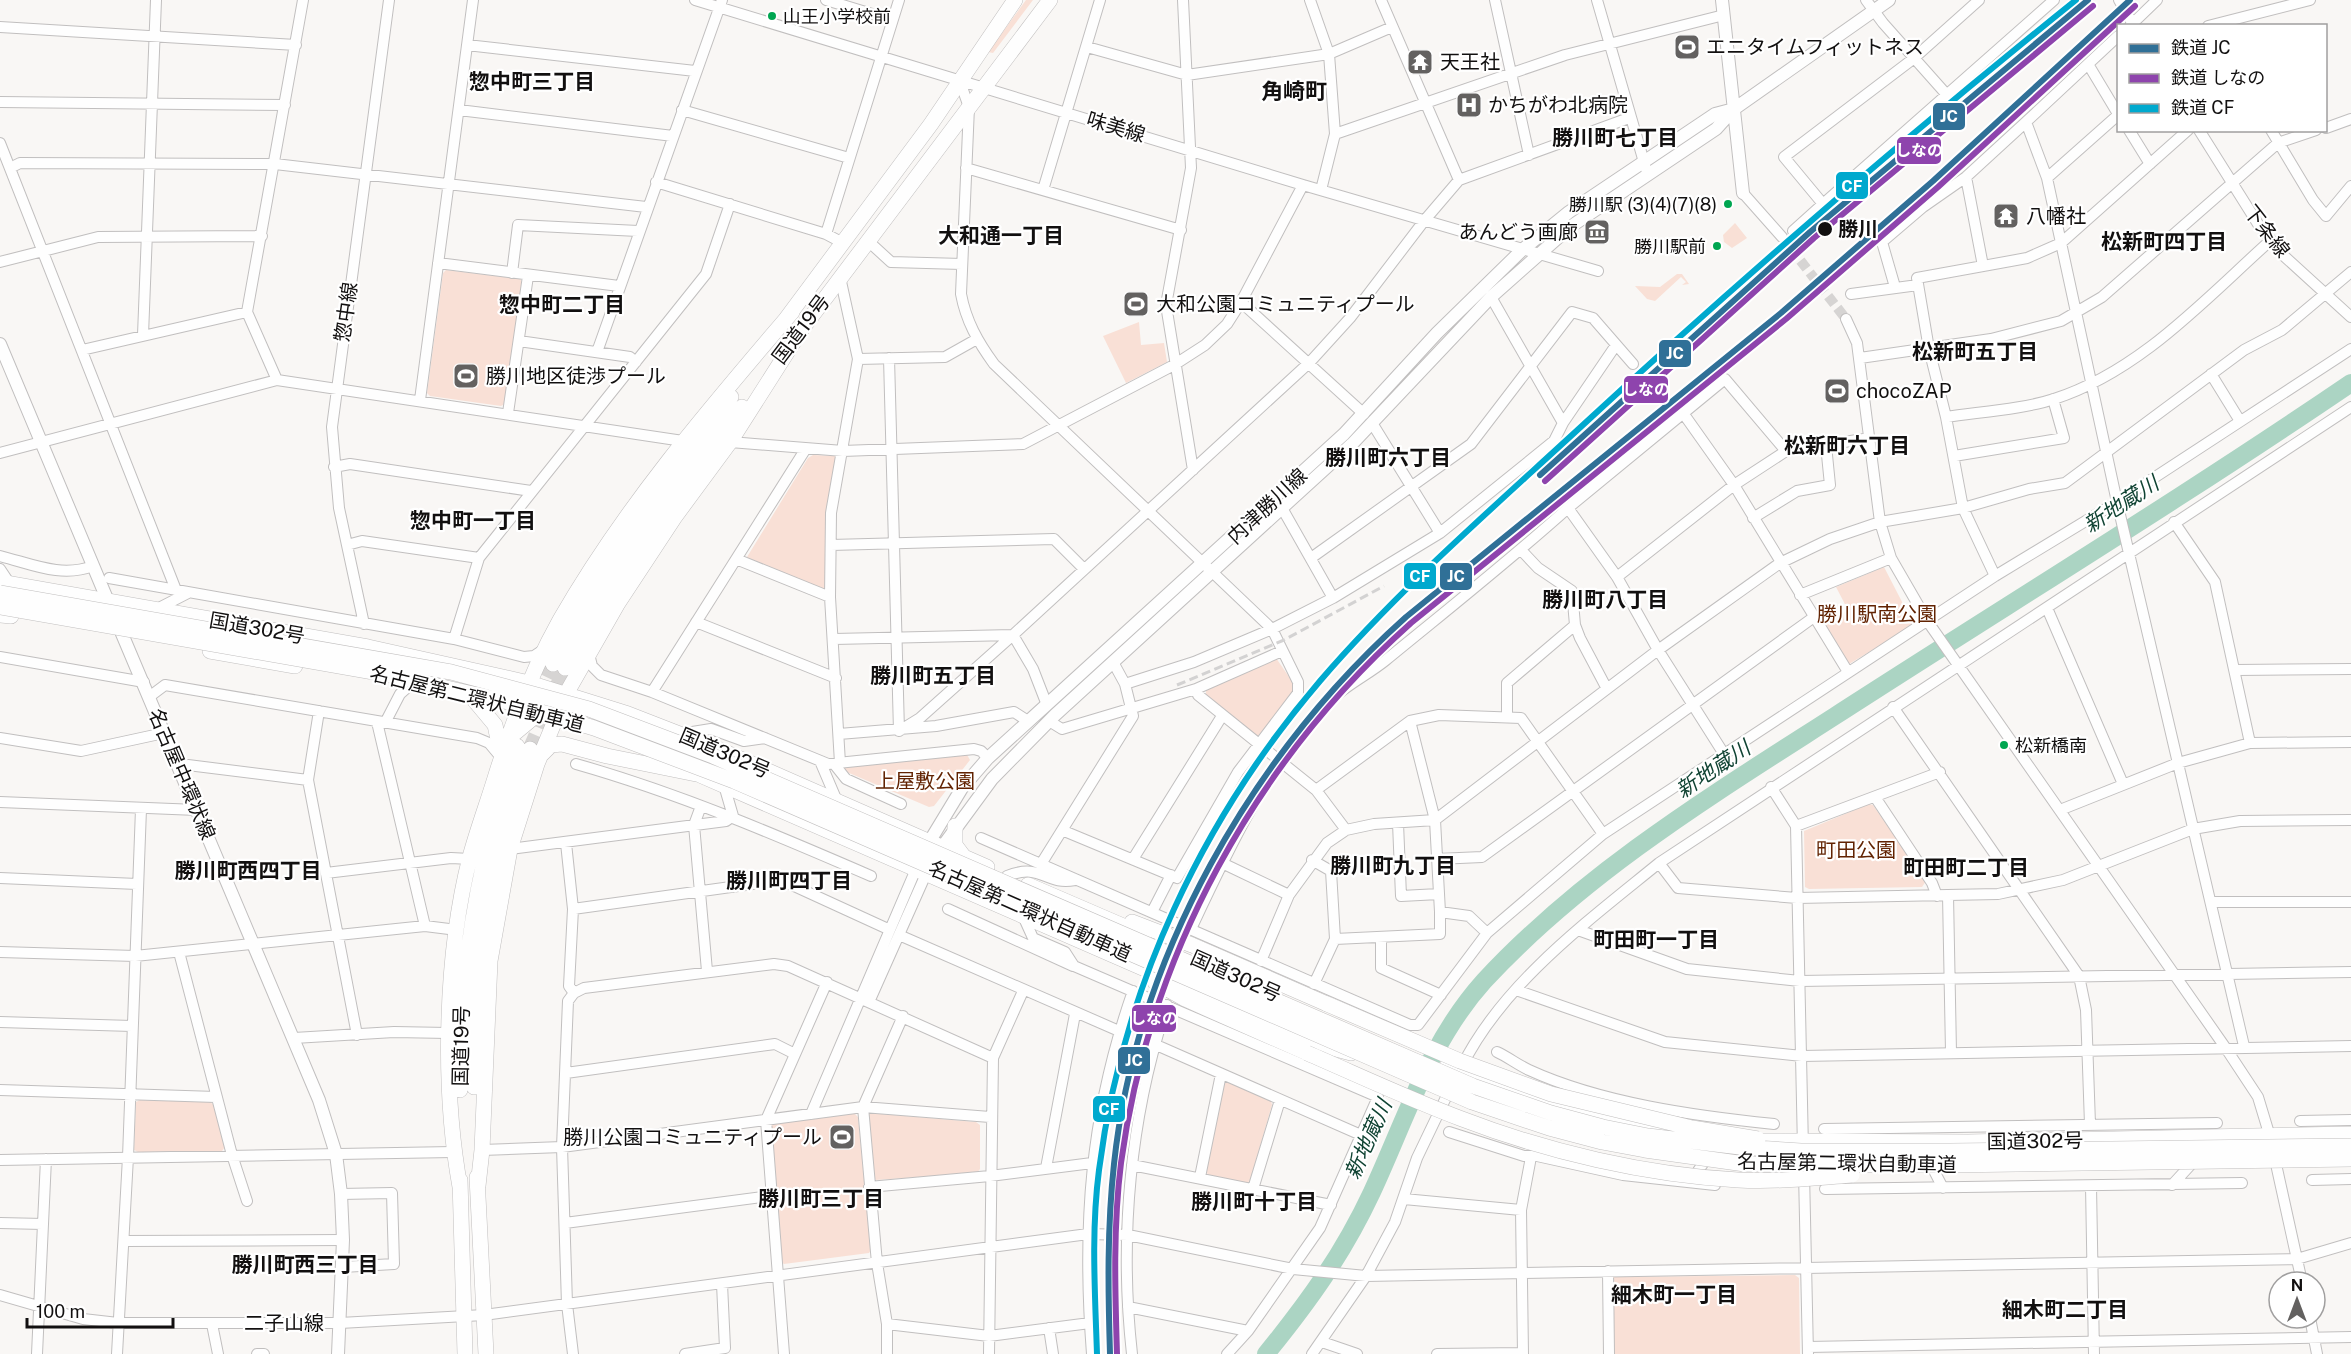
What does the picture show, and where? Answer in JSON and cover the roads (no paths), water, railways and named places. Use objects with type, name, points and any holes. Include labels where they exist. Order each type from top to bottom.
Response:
[{"type":"highway","name":"国道19号","points":[[552,666],[584,606],[624,545],[931,124],[959,79],[1015,0]]},
{"type":"highway","name":"国道19号","points":[[552,666],[596,611],[636,549],[982,87],[1050,0]]},
{"type":"highway","points":[[552,666],[545,648],[593,566],[679,440],[792,312]]},
{"type":"highway","points":[[523,749],[555,706],[586,658],[636,574],[734,443],[807,321]]},
{"type":"highway","name":"国道302号","points":[[3,586],[108,601],[402,654],[536,685],[555,706],[642,753],[723,785],[1328,1048],[1350,1053],[1389,1048],[1409,1050]]},
{"type":"highway","name":"名古屋第二環状自動車道","points":[[3,586],[429,667],[589,709],[722,760],[1473,1086],[1551,1113],[1648,1136],[1740,1147],[1801,1151],[1950,1158],[2351,1159]]},
{"type":"highway","name":"国道302号","points":[[3,613],[409,686],[534,717],[555,706],[599,704],[680,734],[837,801],[1455,1070],[1561,1107],[1648,1127],[1700,1136],[1803,1143],[1920,1143],[2159,1138],[2217,1130],[2270,1136],[2331,1135],[2350,1125]]},
{"type":"highway","name":"名古屋第二環状自動車道","points":[[3,613],[386,674],[508,702],[594,728],[734,781],[1472,1102],[1549,1128],[1645,1150],[1744,1164],[1798,1166],[1950,1158],[2351,1146]]},
{"type":"highway","points":[[586,658],[583,688],[591,699],[599,704]]},
{"type":"highway","points":[[499,675],[523,674],[552,666]]},
{"type":"highway","points":[[523,749],[517,712],[552,666]]},
{"type":"highway","points":[[536,685],[555,706]]},
{"type":"highway","points":[[460,1187],[453,1152],[448,1033],[458,930],[470,859],[501,760],[500,740],[495,724],[475,701]]},
{"type":"highway","points":[[517,712],[555,706]]},
{"type":"highway","points":[[478,1186],[482,1150],[490,961],[510,849],[523,749],[534,717]]},
{"type":"highway","points":[[501,760],[523,749],[562,744],[606,756],[696,774]]},
{"type":"highway","name":"国道19号","points":[[486,1354],[473,1079],[480,949],[499,848],[523,749]]},
{"type":"highway","name":"国道19号","points":[[465,1354],[460,1187],[460,1042],[466,948],[484,852],[523,749]]},
{"type":"highway","points":[[955,826],[955,845],[964,857]]},
{"type":"highway","points":[[1105,918],[1150,928],[1510,1080],[1551,1094],[1692,1128],[1798,1144],[1950,1158]]},
{"type":"highway","points":[[1109,953],[1185,999],[1306,1053],[1462,1119],[1546,1146],[1643,1167],[1737,1180],[1798,1180],[1950,1158]]},
{"type":"main road","points":[[1722,0],[1743,193]]},
{"type":"main road","name":"内津勝川線","points":[[935,844],[955,826],[992,779],[1049,721],[1538,254],[1570,227],[1716,129],[1734,109],[1889,0]]},
{"type":"main road","name":"内津勝川線","points":[[921,871],[962,788],[988,758],[1207,568],[1282,508],[1368,418],[1437,333],[1522,250],[1569,212],[1715,114],[1734,109]]},
{"type":"main road","name":"名古屋中環状線","points":[[0,344],[319,1100],[336,1154],[341,1194],[343,1267],[338,1354]]},
{"type":"street","points":[[143,335],[156,0]]},
{"type":"street","points":[[277,380],[247,312],[303,0]]},
{"type":"street","name":"惣中線","points":[[364,624],[347,545],[334,467],[332,427],[389,0]]},
{"type":"street","points":[[420,400],[473,0]]},
{"type":"street","name":"味美線","points":[[695,0],[721,3],[880,56],[1190,151],[1598,271]]},
{"type":"street","points":[[826,0],[892,20]]},
{"type":"street","points":[[826,234],[899,0]]},
{"type":"street","points":[[1042,190],[1100,0]]},
{"type":"street","points":[[1183,0],[1191,168],[1166,305],[1193,470]]},
{"type":"street","points":[[1310,0],[1329,54],[1335,134],[1321,190]]},
{"type":"street","points":[[1381,0],[1459,180]]},
{"type":"street","points":[[1495,0],[1529,155]]},
{"type":"street","points":[[1597,0],[1642,163],[1650,175]]},
{"type":"street","points":[[1866,0],[1913,59],[1947,95]]},
{"type":"street","points":[[1823,204],[1784,157],[1913,59],[1978,0]]},
{"type":"street","points":[[1793,231],[2054,0]]},
{"type":"street","points":[[2119,0],[2131,24]]},
{"type":"street","points":[[2133,24],[2157,0]]},
{"type":"street","points":[[2216,24],[2310,0]]},
{"type":"street","points":[[597,352],[646,207],[721,3]]},
{"type":"street","points":[[1335,134],[1511,73],[1609,42],[1724,15]]},
{"type":"street","points":[[0,27],[296,45]]},
{"type":"street","points":[[1087,46],[1187,75],[1329,54],[1392,27]]},
{"type":"street","points":[[1895,287],[1882,242],[1923,207],[1966,177],[2117,37]]},
{"type":"street","points":[[467,45],[695,71]]},
{"type":"street","points":[[2088,64],[2117,113]]},
{"type":"street","points":[[959,79],[969,107],[962,264],[963,306],[976,339],[994,364],[1272,629],[1298,682],[1298,693],[1259,743],[1208,820],[1177,878],[1064,831]]},
{"type":"street","points":[[0,102],[285,105]]},
{"type":"street","points":[[459,110],[673,136]]},
{"type":"street","points":[[682,110],[849,158]]},
{"type":"street","points":[[2047,178],[2117,116]]},
{"type":"street","points":[[899,731],[920,718],[1013,635],[1310,362],[1350,318],[1424,221],[1459,180],[1629,118]]},
{"type":"street","points":[[2327,127],[2351,119]]},
{"type":"street","points":[[2026,122],[2047,178],[2118,507],[2244,1046]]},
{"type":"street","points":[[2130,132],[2150,164]]},
{"type":"street","points":[[1995,576],[1964,508],[1946,417],[1929,349],[1917,278],[2026,258],[2061,243],[2186,132]]},
{"type":"street","name":"下条線","points":[[2200,132],[2231,183],[2284,256],[2351,317]]},
{"type":"street","points":[[2272,132],[2313,200],[2326,216],[2351,186]]},
{"type":"street","points":[[1860,358],[1929,349],[2026,331],[2061,321],[2077,313],[2102,297],[2278,143],[2310,132]]},
{"type":"street","points":[[0,143],[176,590]]},
{"type":"street","points":[[10,168],[20,163],[275,164],[646,207]]},
{"type":"street","points":[[966,168],[1181,230]]},
{"type":"street","points":[[1966,177],[1983,266]]},
{"type":"street","points":[[656,182],[826,234],[843,243]]},
{"type":"street","points":[[734,443],[843,451],[1023,444],[1174,365],[1205,345],[1227,324],[1242,302],[1304,185]]},
{"type":"street","points":[[1743,193],[1782,237]]},
{"type":"street","points":[[454,639],[479,558],[531,491],[587,426],[706,274],[730,204]]},
{"type":"street","points":[[512,273],[518,225],[638,231]]},
{"type":"street","points":[[0,262],[98,237],[262,236]]},
{"type":"street","points":[[1946,417],[2053,399],[2092,383],[2120,368],[2160,339],[2271,240]]},
{"type":"street","points":[[868,241],[891,262],[962,264]]},
{"type":"street","points":[[438,263],[619,286]]},
{"type":"street","points":[[1261,961],[1289,895],[1312,860],[1327,843],[1346,830],[1435,820],[1658,650],[1780,563],[1830,539],[1880,522],[1964,508],[2029,489],[2065,483],[2244,350],[2282,330],[2338,286],[2351,272]]},
{"type":"street","points":[[508,413],[528,276]]},
{"type":"street","points":[[840,277],[858,359],[831,513],[830,597],[839,734],[837,764],[846,779],[901,804]]},
{"type":"street","points":[[1851,294],[1918,285]]},
{"type":"street","points":[[1491,297],[1563,423]]},
{"type":"street","points":[[1242,302],[1310,362],[1368,418],[1440,533]]},
{"type":"street","points":[[82,350],[247,312]]},
{"type":"street","points":[[1311,558],[1411,489],[1471,444],[1532,368],[1572,312],[1593,318],[1633,364]]},
{"type":"street","points":[[1846,319],[1857,343],[1860,358],[1880,522],[1892,558],[1928,622],[2258,1097],[2270,1136],[2299,1270]]},
{"type":"street","points":[[858,359],[945,357],[976,339]]},
{"type":"street","points":[[519,341],[630,357],[636,362]]},
{"type":"street","points":[[1125,684],[1194,662],[1272,629],[1333,598],[1440,533],[1554,441],[1563,423],[1616,345]]},
{"type":"street","points":[[981,838],[1353,1001],[1414,1026],[1418,1025],[1487,933],[1604,834],[1995,576],[2118,507],[2240,421],[2351,349]]},
{"type":"street","points":[[890,358],[899,731]]},
{"type":"street","points":[[2211,374],[2240,421]]},
{"type":"street","points":[[1191,929],[1222,862],[1282,761],[1331,699],[1369,675],[1725,379],[1786,451]]},
{"type":"street","points":[[0,453],[277,380],[679,440]]},
{"type":"street","points":[[1954,456],[2064,438],[2053,399]]},
{"type":"street","points":[[1312,1354],[1366,1276],[1404,1199],[1417,1158],[1455,1070],[1492,1017],[1516,990],[1578,930],[1659,863],[1771,787],[2047,608],[2128,549],[2174,522],[2351,407]]},
{"type":"street","points":[[1683,413],[1734,485],[1848,672]]},
{"type":"street","points":[[1617,577],[1734,485],[1786,451],[1869,438]]},
{"type":"street","points":[[1753,518],[1797,491],[1830,485],[1826,445]]},
{"type":"street","points":[[652,692],[805,450]]},
{"type":"street","points":[[334,467],[350,464],[531,491]]},
{"type":"street","points":[[1282,508],[1333,598]]},
{"type":"street","points":[[1569,508],[1617,577],[1658,650],[1724,754]]},
{"type":"street","points":[[2174,522],[2215,582],[2236,670],[2250,743]]},
{"type":"street","points":[[831,545],[1054,539],[1084,569]]},
{"type":"street","points":[[347,545],[362,541],[479,558]]},
{"type":"street","points":[[1521,550],[1538,568],[1572,591],[1575,626],[1607,689]]},
{"type":"street","points":[[0,556],[66,572],[78,572],[93,566]]},
{"type":"street","points":[[1800,595],[1892,558]]},
{"type":"street","points":[[736,559],[830,597]]},
{"type":"street","points":[[0,568],[3,586]]},
{"type":"street","points":[[109,578],[454,639],[524,657],[534,656],[545,648]]},
{"type":"street","points":[[155,610],[188,592]]},
{"type":"street","points":[[2047,608],[2123,784]]},
{"type":"street","points":[[1437,859],[1482,857],[1570,790],[1814,617]]},
{"type":"street","points":[[696,622],[836,678]]},
{"type":"street","points":[[1507,717],[1507,683],[1575,626]]},
{"type":"street","points":[[834,639],[1013,635]]},
{"type":"street","points":[[1013,635],[1033,669],[1047,705]]},
{"type":"street","points":[[1049,721],[1062,729],[1132,710],[1196,689],[1282,651]]},
{"type":"street","points":[[0,657],[144,682]]},
{"type":"street","points":[[586,658],[601,675],[652,692],[820,761],[837,764],[974,748],[988,758]]},
{"type":"street","points":[[1041,864],[1064,831],[1133,716],[1125,684],[1113,662]]},
{"type":"street","points":[[2236,670],[2351,669]]},
{"type":"street","points":[[150,697],[165,685],[484,740],[493,746],[501,760]]},
{"type":"street","points":[[409,686],[400,694],[381,723],[425,926]]},
{"type":"street","points":[[1196,689],[1198,695],[1222,716],[1316,790],[1346,830]]},
{"type":"street","points":[[1893,706],[2079,976],[2086,1010],[2090,1124]]},
{"type":"street","points":[[318,711],[308,780],[357,1035]]},
{"type":"street","points":[[839,734],[899,731],[1014,712],[1028,722]]},
{"type":"street","points":[[1316,790],[1410,721],[1439,715],[1521,718],[1570,790],[1604,834]]},
{"type":"street","points":[[1133,859],[1222,716]]},
{"type":"street","points":[[1335,939],[1440,934],[1435,820],[1410,721]]},
{"type":"street","points":[[680,734],[711,729],[744,741],[765,738]]},
{"type":"street","points":[[0,738],[81,751],[164,734]]},
{"type":"street","points":[[2060,810],[2178,763],[2250,743],[2351,742]]},
{"type":"street","points":[[820,761],[837,801]]},
{"type":"street","points":[[576,764],[639,782],[733,816],[871,876]]},
{"type":"street","points":[[179,768],[188,765],[308,780]]},
{"type":"street","points":[[1796,826],[1940,772]]},
{"type":"street","points":[[723,785],[733,816]]},
{"type":"street","points":[[1771,787],[1796,826],[1808,1351],[2094,1341],[2351,1337]]},
{"type":"street","points":[[1875,797],[1942,896],[1951,978],[1951,1053]]},
{"type":"street","points":[[0,802],[197,810]]},
{"type":"street","points":[[701,806],[694,825],[707,971]]},
{"type":"street","points":[[117,1354],[128,1157],[141,809]]},
{"type":"street","points":[[510,849],[694,825],[726,820],[733,816]]},
{"type":"street","points":[[1659,863],[1678,888],[1797,898],[1942,896],[2021,891],[2063,880],[2193,829],[2240,821],[2351,820]]},
{"type":"street","points":[[1398,823],[1401,896],[1439,894]]},
{"type":"street","points":[[566,843],[573,909],[569,986],[573,993]]},
{"type":"street","points":[[326,873],[451,858],[470,859]]},
{"type":"street","points":[[1312,860],[1331,871],[1335,939],[1314,984]]},
{"type":"street","points":[[1222,862],[1289,895]]},
{"type":"street","points":[[1007,876],[1027,869],[1061,881],[1077,879]]},
{"type":"street","points":[[865,1000],[888,929],[921,871]]},
{"type":"street","points":[[811,1114],[865,1000],[899,935],[921,871]]},
{"type":"street","points":[[1152,912],[1171,875]]},
{"type":"street","points":[[0,878],[137,884]]},
{"type":"street","points":[[573,909],[781,880],[888,929]]},
{"type":"street","points":[[2211,902],[2351,902]]},
{"type":"street","points":[[948,909],[1378,1097],[1320,1228],[1298,1269],[1227,1354]]},
{"type":"street","points":[[1440,912],[1469,916],[1487,933]]},
{"type":"street","points":[[1023,916],[1030,935],[1065,952],[1074,966]]},
{"type":"street","points":[[0,952],[135,956],[425,926],[458,930]]},
{"type":"street","points":[[1578,930],[1688,969],[1800,981],[2351,972]]},
{"type":"street","points":[[899,935],[1075,1014],[1119,1031]]},
{"type":"street","points":[[1381,938],[1381,968],[1441,995]]},
{"type":"street","points":[[179,952],[216,1097],[247,1201]]},
{"type":"street","points":[[573,1354],[567,1304],[562,1147],[568,1001],[573,993],[584,988],[707,971],[774,964],[788,966],[993,1058]]},
{"type":"street","points":[[784,1354],[766,1120],[827,982]]},
{"type":"street","points":[[1516,990],[1665,1042],[1802,1056],[2244,1046],[2351,1046]]},
{"type":"street","points":[[989,1354],[990,1117],[993,1058],[1023,991]]},
{"type":"street","points":[[1092,1354],[1088,1233],[1092,1163],[1101,1097],[1119,1031],[1133,991]]},
{"type":"street","points":[[1353,1001],[1370,1034]]},
{"type":"street","points":[[1132,1354],[1128,1307],[1128,1235],[1132,1165],[1139,1108],[1154,1044],[1167,1005]]},
{"type":"street","points":[[1046,1168],[1075,1014]]},
{"type":"street","points":[[887,1354],[887,1324],[877,1263],[863,1107],[903,1016]]},
{"type":"street","points":[[0,1022],[132,1026]]},
{"type":"street","points":[[294,1038],[448,1033]]},
{"type":"street","points":[[566,1073],[775,1044],[795,1054]]},
{"type":"street","points":[[1154,1044],[1361,1135]]},
{"type":"street","points":[[1497,1052],[1529,1070],[1611,1096],[1690,1113],[1774,1124]]},
{"type":"street","points":[[1200,1177],[1221,1074]]},
{"type":"street","points":[[0,1090],[216,1097]]},
{"type":"street","points":[[1596,1170],[1561,1107],[1573,1101],[1597,1104],[1611,1096]]},
{"type":"street","points":[[1253,1189],[1280,1100]]},
{"type":"street","points":[[482,1150],[562,1147],[863,1107],[990,1117]]},
{"type":"street","points":[[1690,1113],[1700,1136]]},
{"type":"street","points":[[2300,1121],[2350,1125]]},
{"type":"street","points":[[2148,1124],[2159,1138]]},
{"type":"street","points":[[1824,1129],[2148,1124],[2217,1130]]},
{"type":"street","points":[[1874,1143],[1885,1128]]},
{"type":"street","points":[[2172,1185],[2217,1130]]},
{"type":"street","points":[[1449,1132],[1531,1157],[1596,1170],[1690,1184],[1776,1186]]},
{"type":"street","points":[[1690,1184],[1721,1138]]},
{"type":"street","points":[[1920,1143],[1943,1188]]},
{"type":"street","points":[[0,1160],[453,1152]]},
{"type":"street","points":[[1437,1354],[1523,1353],[1521,1210],[1531,1157]]},
{"type":"street","points":[[37,1354],[46,1159]]},
{"type":"street","points":[[869,1187],[990,1176],[1092,1163]]},
{"type":"street","points":[[1132,1165],[1330,1205]]},
{"type":"street","points":[[2312,1180],[2351,1179]]},
{"type":"street","points":[[1825,1189],[2242,1183]]},
{"type":"street","points":[[2091,1186],[2094,1354]]},
{"type":"street","points":[[341,1194],[392,1193],[394,1264],[343,1267]]},
{"type":"street","points":[[565,1223],[771,1196]]},
{"type":"street","points":[[1404,1199],[1521,1210]]},
{"type":"street","points":[[0,1223],[43,1224]]},
{"type":"street","name":"二子山線","points":[[0,1295],[84,1319],[118,1323],[340,1323],[464,1317],[1088,1233],[1128,1235],[1298,1269],[1366,1276],[2297,1259],[2351,1243]]},
{"type":"street","points":[[124,1241],[343,1240]]},
{"type":"street","points":[[1608,1271],[1609,1354]]},
{"type":"street","points":[[685,1354],[725,1348],[722,1284]]},
{"type":"street","points":[[1128,1307],[1248,1331]]},
{"type":"street","points":[[887,1324],[989,1336],[1090,1323]]},
{"type":"street","points":[[212,1324],[218,1354]]},
{"type":"street","points":[[1049,1328],[1053,1354]]},
{"type":"street","points":[[2313,1330],[2317,1354]]},
{"type":"street","points":[[1322,1342],[1357,1354]]},
{"type":"street","points":[[257,1354],[264,1354]]},
{"type":"waterway","name":"新地蔵川","points":[[1266,1354],[1311,1296],[1361,1215],[1420,1082],[1448,1029],[1484,981],[1564,905],[1696,806],[2159,510],[2351,383]]},
{"type":"tunnel","points":[[1782,237],[1846,319]]},
{"type":"tunnel","points":[[537,698],[553,664]]},
{"type":"tunnel","points":[[530,749],[565,668]]},
{"type":"railway","points":[[1177,685],[1284,640],[1384,586]]},
{"type":"rail line","name":"CF","points":[[1097,1354],[1094,1262],[1099,1170],[1110,1103],[1127,1037],[1148,972],[1174,909],[1204,849],[1239,790],[1278,734],[1320,681],[1382,613],[1482,517],[1765,261],[1888,155],[2076,0]]},
{"type":"rail line","name":"JC","points":[[1540,475],[1810,232],[2088,0]]},
{"type":"rail line","name":"JC","points":[[1110,1354],[1109,1259],[1114,1164],[1127,1087],[1147,1011],[1175,936],[1210,865],[1252,796],[1298,732],[1350,672],[1406,617],[1781,313],[1933,181],[2130,0]]},
{"type":"rail line","name":"しなの","points":[[1545,481],[1814,238],[2093,6]]},
{"type":"rail line","name":"しなの","points":[[1117,1354],[1115,1282],[1118,1187],[1135,1086],[1156,1010],[1184,937],[1218,867],[1258,800],[1304,737],[1355,678],[1411,623],[1786,319],[1938,187],[2135,6]]},
{"type":"place","name":"山王小学校前","points":[[772,16]]},
{"type":"place","name":"エニタイムフィットネス","points":[[1687,47]]},
{"type":"place","name":"天王社","points":[[1420,62]]},
{"type":"place","name":"かちがわ北病院","points":[[1469,105]]},
{"type":"place","name":"勝川駅 (3)(4)(7)(8)","points":[[1728,204]]},
{"type":"place","name":"八幡社","points":[[2006,216]]},
{"type":"place","name":"勝川","points":[[1825,229]]},
{"type":"place","name":"あんどう画廊","points":[[1597,232]]},
{"type":"place","name":"勝川駅前","points":[[1717,246]]},
{"type":"place","name":"大和公園コミュニティプール","points":[[1136,304]]},
{"type":"place","name":"勝川地区徒渉プール","points":[[466,376]]},
{"type":"place","name":"chocoZAP","points":[[1837,391]]},
{"type":"place","name":"松新橋南","points":[[2004,745]]},
{"type":"place","name":"勝川公園コミュニティプール","points":[[842,1137]]},
{"type":"district","name":"惣中町三丁目","points":[[532,81]]},
{"type":"district","name":"角崎町","points":[[1294,91]]},
{"type":"district","name":"勝川町七丁目","points":[[1615,137]]},
{"type":"district","name":"大和通一丁目","points":[[1001,235]]},
{"type":"district","name":"松新町四丁目","points":[[2164,241]]},
{"type":"district","name":"惣中町二丁目","points":[[562,304]]},
{"type":"district","name":"松新町五丁目","points":[[1975,351]]},
{"type":"district","name":"松新町六丁目","points":[[1847,445]]},
{"type":"district","name":"勝川町六丁目","points":[[1388,457]]},
{"type":"district","name":"惣中町一丁目","points":[[473,520]]},
{"type":"district","name":"勝川町八丁目","points":[[1605,599]]},
{"type":"district","name":"勝川町五丁目","points":[[933,675]]},
{"type":"district","name":"勝川町九丁目","points":[[1393,865]]},
{"type":"district","name":"町田町二丁目","points":[[1966,867]]},
{"type":"district","name":"勝川町西四丁目","points":[[248,870]]},
{"type":"district","name":"勝川町四丁目","points":[[789,880]]},
{"type":"district","name":"町田町一丁目","points":[[1656,939]]},
{"type":"district","name":"勝川町三丁目","points":[[821,1198]]},
{"type":"district","name":"勝川町十丁目","points":[[1254,1201]]},
{"type":"district","name":"勝川町西三丁目","points":[[305,1264]]},
{"type":"district","name":"細木町一丁目","points":[[1674,1294]]},
{"type":"district","name":"細木町二丁目","points":[[2065,1309]]},
{"type":"park label","name":"勝川駅南公園","points":[[1877,614]]},
{"type":"park label","name":"上屋敷公園","points":[[925,781]]},
{"type":"park label","name":"町田公園","points":[[1856,850]]}]
